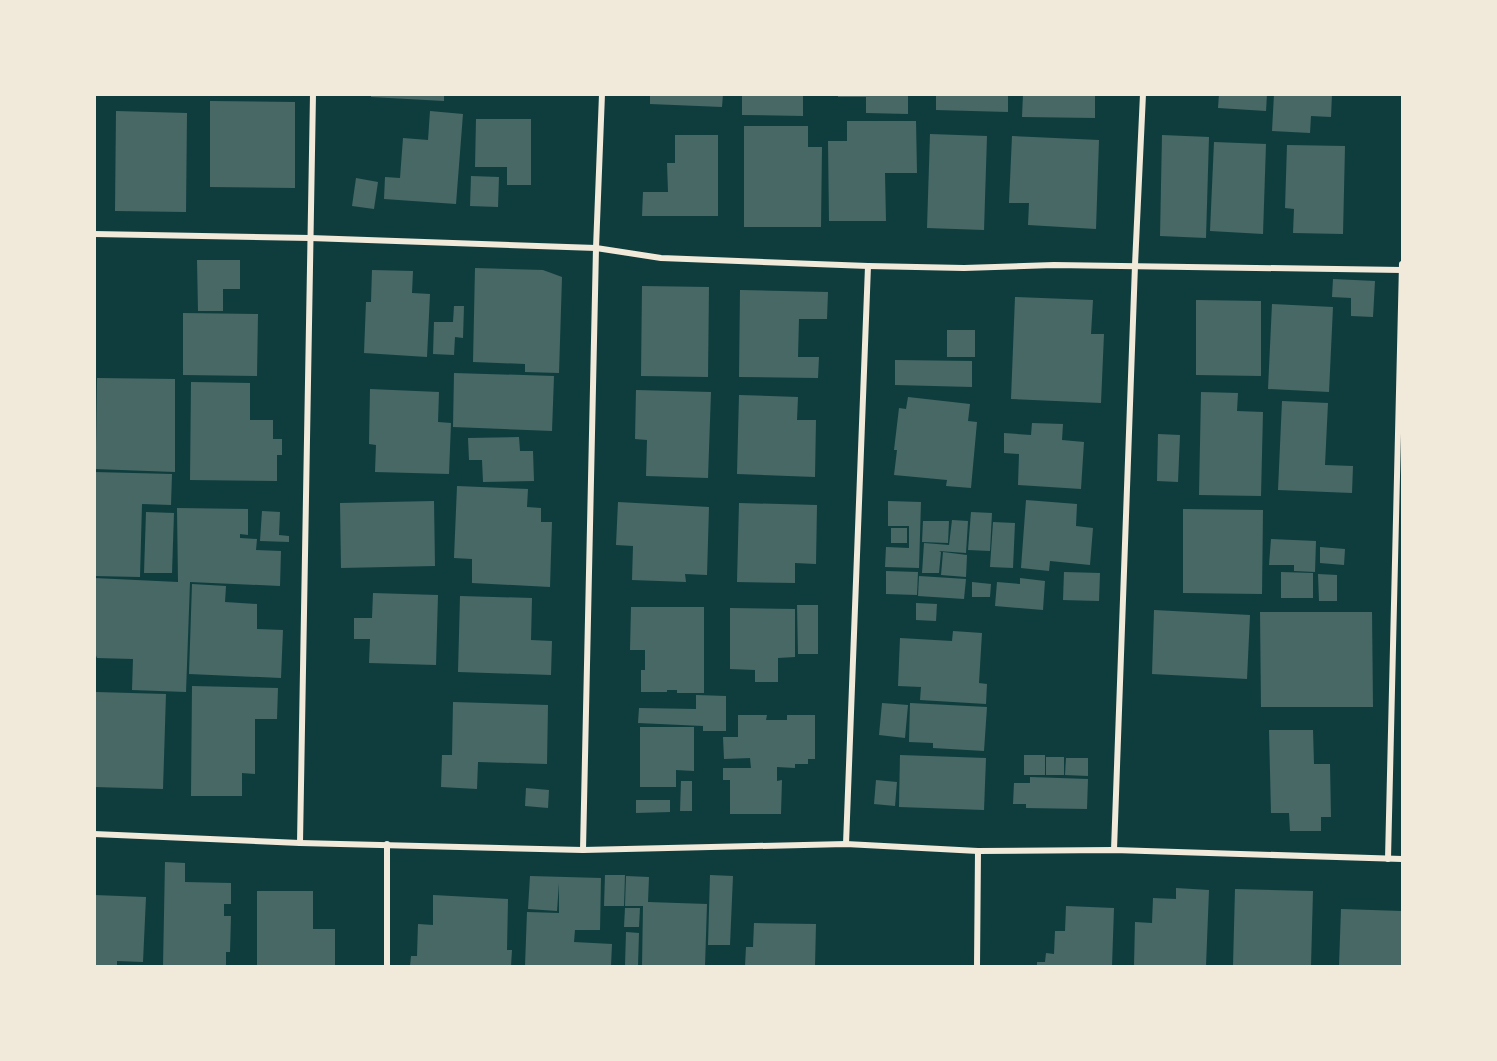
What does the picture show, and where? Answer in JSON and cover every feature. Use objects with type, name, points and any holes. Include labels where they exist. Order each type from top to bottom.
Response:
[{"type":"street","points":[[300,843],[313,94]]},
{"type":"street","points":[[583,850],[596,248],[602,94]]},
{"type":"street","points":[[1114,850],[1143,94]]},
{"type":"street","points":[[94,234],[310,238],[596,248],[661,258],[868,266],[964,268],[1054,265],[1402,270]]},
{"type":"street","points":[[1388,859],[1402,264]]},
{"type":"street","points":[[846,844],[868,266]]},
{"type":"street","points":[[94,834],[300,843],[583,850],[846,844],[978,851],[1114,850],[1402,859]]},
{"type":"street","points":[[387,844],[387,966]]},
{"type":"street","points":[[977,966],[978,851]]},
{"type":"building","points":[[371,94],[444,94],[444,101],[371,97]]},
{"type":"building","points":[[650,94],[723,94],[722,107],[650,104]]},
{"type":"building","points":[[742,94],[803,94],[803,116],[742,115]]},
{"type":"building","points":[[838,94],[908,94],[908,114],[866,113],[866,97],[838,97]]},
{"type":"building","points":[[936,94],[1008,94],[1008,112],[936,110]]},
{"type":"building","points":[[1023,94],[1095,94],[1095,118],[1022,117]]},
{"type":"building","points":[[1219,94],[1267,94],[1266,111],[1218,108]]},
{"type":"building","points":[[1274,94],[1332,94],[1331,117],[1311,116],[1310,133],[1272,131]]},
{"type":"building","points":[[210,101],[295,102],[295,188],[210,187]]},
{"type":"building","points":[[116,111],[187,113],[186,212],[115,211]]},
{"type":"building","points":[[430,111],[463,114],[456,204],[384,199],[385,177],[400,178],[403,138],[428,140]]},
{"type":"building","points":[[476,119],[531,119],[531,185],[507,185],[507,167],[475,167]]},
{"type":"building","points":[[847,121],[916,121],[917,173],[885,173],[886,221],[829,221],[828,141],[847,141]]},
{"type":"building","points":[[744,126],[808,126],[808,147],[822,147],[821,227],[744,227]]},
{"type":"building","points":[[930,134],[987,136],[984,230],[927,228]]},
{"type":"building","points":[[675,135],[718,135],[718,216],[642,216],[643,192],[668,192],[667,163],[675,163]]},
{"type":"building","points":[[1162,135],[1209,137],[1206,238],[1160,236]]},
{"type":"building","points":[[1012,136],[1099,140],[1096,229],[1028,225],[1029,203],[1009,203]]},
{"type":"building","points":[[1214,142],[1266,144],[1263,234],[1210,231]]},
{"type":"building","points":[[1287,145],[1345,146],[1343,234],[1293,233],[1294,209],[1285,208]]},
{"type":"building","points":[[471,176],[499,177],[498,207],[470,206]]},
{"type":"building","points":[[356,178],[378,182],[374,209],[352,206]]},
{"type":"building","points":[[197,260],[240,260],[240,289],[223,289],[223,311],[198,311]]},
{"type":"building","points":[[475,268],[543,270],[562,277],[559,373],[525,372],[525,364],[473,362]]},
{"type":"building","points":[[372,270],[413,271],[412,293],[430,294],[427,357],[364,353],[366,302],[371,302]]},
{"type":"building","points":[[1333,279],[1375,281],[1373,317],[1351,316],[1351,298],[1332,297]]},
{"type":"building","points":[[642,286],[709,287],[708,377],[641,376]]},
{"type":"building","points":[[740,290],[828,292],[827,319],[799,319],[798,357],[819,357],[818,378],[739,377]]},
{"type":"building","points":[[1015,297],[1093,300],[1091,334],[1104,334],[1101,403],[1011,399]]},
{"type":"building","points":[[1196,300],[1261,301],[1261,376],[1196,375]]},
{"type":"building","points":[[1272,304],[1333,307],[1329,392],[1268,389]]},
{"type":"building","points":[[454,306],[464,306],[463,338],[455,337],[454,355],[433,354],[434,322],[453,322]]},
{"type":"building","points":[[183,313],[258,314],[257,376],[183,375]]},
{"type":"building","points":[[947,330],[975,330],[975,357],[947,357]]},
{"type":"building","points":[[895,360],[972,361],[972,387],[895,385]]},
{"type":"building","points":[[454,373],[554,376],[552,431],[453,427]]},
{"type":"building","points":[[97,378],[175,379],[175,472],[94,469]]},
{"type":"building","points":[[191,382],[250,383],[250,420],[273,420],[273,439],[282,439],[282,455],[277,455],[277,481],[190,480]]},
{"type":"building","points":[[370,389],[439,392],[438,422],[451,423],[449,474],[375,472],[376,445],[369,444]]},
{"type":"building","points":[[636,390],[711,392],[708,478],[646,476],[647,440],[635,439]]},
{"type":"building","points":[[1201,392],[1238,393],[1237,411],[1263,412],[1261,496],[1199,495]]},
{"type":"building","points":[[739,395],[798,397],[797,420],[816,420],[815,477],[737,474]]},
{"type":"building","points":[[908,397],[970,404],[968,421],[977,422],[971,488],[946,486],[947,480],[894,475],[897,450],[894,450],[899,408],[906,409]]},
{"type":"building","points":[[1282,401],[1328,403],[1325,465],[1353,466],[1352,493],[1278,490]]},
{"type":"building","points":[[1032,423],[1063,424],[1062,440],[1084,442],[1081,489],[1018,485],[1019,454],[1004,453],[1004,433],[1031,435]]},
{"type":"building","points":[[1158,434],[1180,435],[1178,482],[1157,481]]},
{"type":"building","points":[[519,437],[520,451],[533,451],[534,481],[483,482],[482,460],[469,460],[468,438]]},
{"type":"building","points":[[94,472],[172,474],[171,505],[142,504],[140,577],[94,576]]},
{"type":"building","points":[[457,486],[528,489],[527,507],[541,508],[541,522],[552,522],[550,587],[472,583],[472,559],[454,558]]},
{"type":"building","points":[[1026,500],[1077,504],[1076,526],[1093,528],[1090,565],[1050,561],[1049,571],[1021,568]]},
{"type":"building","points":[[434,501],[435,566],[341,568],[340,503]]},
{"type":"building","points":[[888,501],[921,502],[919,568],[885,567],[886,547],[909,548],[909,526],[888,526]]},
{"type":"building","points":[[618,502],[709,507],[707,575],[685,574],[686,582],[632,580],[633,546],[616,545]]},
{"type":"building","points":[[739,503],[817,505],[816,564],[795,563],[795,583],[737,582]]},
{"type":"building","points":[[177,508],[248,509],[248,535],[240,534],[240,538],[257,539],[256,550],[281,551],[280,586],[190,582],[186,692],[132,690],[133,659],[97,658],[94,650],[94,578],[178,582]]},
{"type":"building","points":[[1183,509],[1263,510],[1262,594],[1183,593]]},
{"type":"building","points":[[262,511],[280,512],[279,535],[289,536],[289,542],[260,541]]},
{"type":"building","points":[[146,512],[174,513],[172,573],[144,573]]},
{"type":"building","points":[[971,512],[992,513],[990,551],[968,550]]},
{"type":"building","points":[[952,520],[968,521],[966,553],[939,551],[941,552],[939,573],[922,573],[924,543],[949,545]]},
{"type":"building","points":[[923,521],[949,521],[948,543],[922,542]]},
{"type":"building","points":[[993,522],[1015,523],[1013,568],[990,567]]},
{"type":"building","points":[[891,528],[907,528],[907,543],[891,543]]},
{"type":"building","points":[[1271,539],[1316,541],[1315,572],[1294,571],[1294,565],[1269,565]]},
{"type":"building","points":[[1320,547],[1345,549],[1344,565],[1320,563]]},
{"type":"building","points":[[943,552],[967,555],[966,577],[941,575]]},
{"type":"building","points":[[886,571],[918,572],[917,595],[886,594]]},
{"type":"building","points":[[1064,572],[1100,573],[1099,601],[1063,600]]},
{"type":"building","points":[[1281,572],[1313,573],[1313,598],[1281,598]]},
{"type":"building","points":[[1318,574],[1337,575],[1337,601],[1319,601]]},
{"type":"building","points":[[919,576],[966,579],[964,599],[918,596]]},
{"type":"building","points":[[1020,578],[1045,581],[1043,610],[995,606],[997,582],[1020,584]]},
{"type":"building","points":[[972,582],[991,584],[990,597],[972,597]]},
{"type":"building","points":[[192,584],[226,586],[225,602],[257,604],[257,629],[283,630],[281,678],[189,674]]},
{"type":"building","points":[[373,593],[438,595],[436,665],[369,663],[370,639],[354,639],[354,618],[372,618]]},
{"type":"building","points":[[460,596],[532,598],[531,640],[552,641],[551,675],[458,672]]},
{"type":"building","points":[[916,603],[937,604],[936,621],[916,620]]},
{"type":"building","points":[[797,605],[818,605],[818,654],[798,654]]},
{"type":"building","points":[[631,607],[704,607],[704,693],[677,693],[677,690],[641,692],[641,670],[645,670],[645,650],[630,650]]},
{"type":"building","points":[[730,608],[795,609],[795,657],[778,658],[778,682],[755,682],[755,670],[730,669]]},
{"type":"building","points":[[1154,610],[1250,615],[1247,679],[1152,674]]},
{"type":"building","points":[[1260,612],[1372,612],[1373,707],[1261,707]]},
{"type":"building","points":[[953,631],[982,633],[979,683],[987,684],[986,704],[920,700],[921,687],[898,686],[900,638],[952,641]]},
{"type":"building","points":[[192,686],[278,688],[277,719],[255,719],[255,774],[242,773],[242,796],[191,796]]},
{"type":"building","points":[[96,692],[166,694],[163,789],[94,787]]},
{"type":"building","points":[[696,695],[726,696],[726,731],[703,731],[703,726],[638,723],[639,708],[696,709]]},
{"type":"building","points":[[453,702],[548,705],[547,764],[478,762],[477,789],[441,787],[442,755],[452,755]]},
{"type":"building","points":[[882,703],[908,705],[905,738],[879,735]]},
{"type":"building","points":[[910,703],[987,707],[984,751],[933,748],[933,743],[909,742]]},
{"type":"building","points":[[738,715],[767,715],[766,720],[787,720],[787,715],[815,715],[815,759],[808,759],[808,764],[795,764],[795,768],[777,767],[777,781],[782,780],[781,814],[730,814],[730,780],[723,780],[723,768],[751,768],[750,758],[724,759],[723,737],[738,737]]},
{"type":"building","points":[[640,727],[694,727],[694,771],[676,770],[676,787],[640,787]]},
{"type":"building","points":[[1269,730],[1313,730],[1314,764],[1330,764],[1331,817],[1321,817],[1321,831],[1290,831],[1289,813],[1271,813]]},
{"type":"building","points":[[900,755],[986,758],[984,810],[899,807]]},
{"type":"building","points":[[1024,755],[1045,755],[1045,775],[1024,775]]},
{"type":"building","points":[[1046,757],[1064,757],[1064,775],[1046,775]]},
{"type":"building","points":[[1066,758],[1088,758],[1088,776],[1065,775]]},
{"type":"building","points":[[1030,777],[1088,779],[1087,809],[1026,808],[1026,804],[1013,804],[1014,783],[1030,783]]},
{"type":"building","points":[[876,780],[897,782],[895,806],[874,804]]},
{"type":"building","points":[[681,781],[692,781],[692,811],[680,811]]},
{"type":"building","points":[[526,788],[549,790],[548,808],[525,806]]},
{"type":"building","points":[[636,800],[670,800],[670,812],[636,813]]},
{"type":"building","points":[[165,862],[185,863],[185,882],[231,883],[231,904],[224,904],[224,916],[231,916],[230,952],[226,952],[226,966],[163,966]]},
{"type":"building","points":[[605,875],[625,875],[624,906],[604,906]]},
{"type":"building","points":[[710,875],[733,876],[730,945],[708,945]]},
{"type":"building","points":[[530,876],[601,878],[600,930],[575,930],[574,942],[612,944],[611,966],[525,966],[527,912],[559,913],[559,883],[557,911],[528,909]]},
{"type":"building","points":[[626,876],[649,877],[648,902],[707,904],[705,966],[642,966],[643,906],[625,906]]},
{"type":"building","points":[[1176,888],[1209,890],[1206,966],[1134,966],[1135,922],[1152,923],[1153,898],[1176,899]]},
{"type":"building","points":[[1235,889],[1313,891],[1311,966],[1233,966]]},
{"type":"building","points":[[257,891],[313,891],[313,929],[335,929],[335,966],[257,966]]},
{"type":"building","points":[[94,895],[146,897],[143,962],[117,961],[117,966],[94,966]]},
{"type":"building","points":[[433,895],[508,899],[507,950],[512,950],[511,966],[410,966],[411,956],[417,956],[418,924],[433,925]]},
{"type":"building","points":[[1066,906],[1114,908],[1112,966],[1037,966],[1037,962],[1045,962],[1046,953],[1054,954],[1055,931],[1065,931]]},
{"type":"building","points":[[625,908],[640,908],[639,927],[624,927]]},
{"type":"building","points":[[1341,909],[1402,911],[1402,966],[1339,966]]},
{"type":"building","points":[[754,923],[816,924],[815,966],[745,966],[746,947],[753,947]]},
{"type":"building","points":[[626,932],[639,933],[638,966],[625,966]]}]
